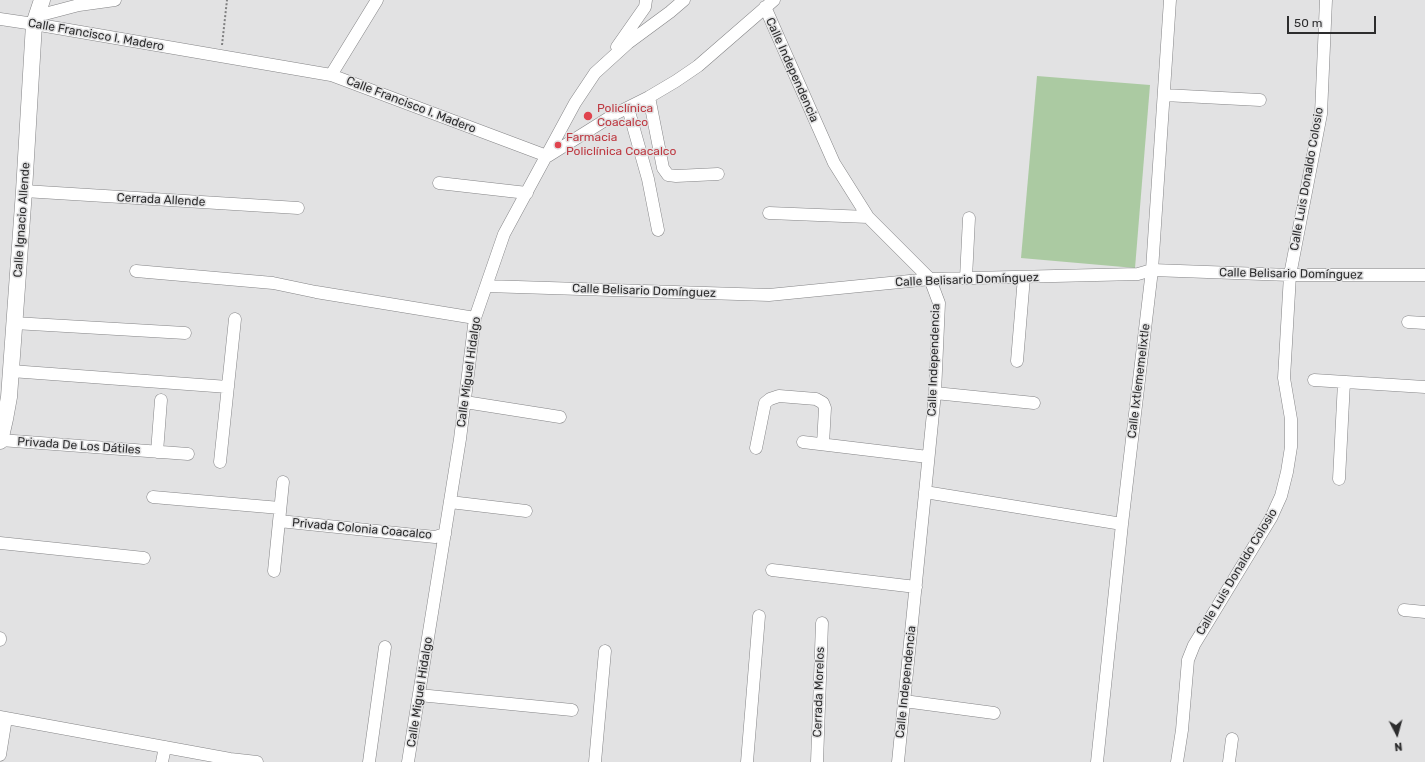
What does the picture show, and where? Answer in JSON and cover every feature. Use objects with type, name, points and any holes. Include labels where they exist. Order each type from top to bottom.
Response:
[{"type":"main road","name":"Calle Ignacio Allende","points":[[0,440],[6,419],[11,371],[35,20],[42,0]]},
{"type":"street","points":[[35,20],[79,5],[115,0]]},
{"type":"street","points":[[331,75],[377,0]]},
{"type":"street","points":[[606,63],[645,7],[646,0]]},
{"type":"street","name":"Calle Miguel Hidalgo","points":[[408,762],[450,502],[465,402],[475,318],[504,234],[575,103],[595,73],[628,43],[684,0]]},
{"type":"street","name":"Calle Ixtlememelixtle","points":[[1097,762],[1122,524],[1152,270],[1170,0]]},
{"type":"street","name":"Calle Luis Donaldo Colosio","points":[[1177,762],[1182,730],[1188,660],[1194,645],[1271,518],[1281,496],[1287,472],[1291,447],[1291,419],[1284,378],[1290,275],[1321,114],[1326,0]]},
{"type":"street","points":[[547,156],[615,114],[649,97],[698,66],[769,4]]},
{"type":"street","name":"Calle Independencia","points":[[769,4],[834,164],[868,217],[930,279],[939,303],[935,392],[898,762]]},
{"type":"street","name":"Calle Francisco I. Madero","points":[[0,20],[35,20],[220,56],[331,75],[547,156]]},
{"type":"street","points":[[1164,95],[1260,100]]},
{"type":"street","points":[[649,97],[663,168],[668,174],[676,176],[718,174]]},
{"type":"street","points":[[628,108],[648,179],[658,230]]},
{"type":"street","points":[[439,183],[527,193]]},
{"type":"street","name":"Cerrada Allende","points":[[24,192],[298,208]]},
{"type":"street","points":[[768,213],[868,217]]},
{"type":"street","points":[[966,278],[969,218]]},
{"type":"street","name":"Calle Belisario Domínguez","points":[[486,286],[769,295],[930,279],[1138,274],[1152,270],[1290,275],[1425,275]]},
{"type":"street","points":[[136,271],[273,283],[316,292],[475,318]]},
{"type":"street","points":[[1017,361],[1024,277]]},
{"type":"street","points":[[220,462],[235,319]]},
{"type":"street","points":[[1408,322],[1425,323]]},
{"type":"street","points":[[14,323],[185,333]]},
{"type":"street","points":[[11,371],[228,387]]},
{"type":"street","points":[[1314,380],[1425,387]]},
{"type":"street","points":[[1339,479],[1344,382]]},
{"type":"street","points":[[935,392],[1034,403]]},
{"type":"street","points":[[756,448],[765,403],[770,399],[779,396],[816,400],[823,403],[825,408],[823,444]]},
{"type":"street","name":"Privada De Los Dátiles","points":[[157,452],[161,400]]},
{"type":"street","points":[[465,402],[560,417]]},
{"type":"street","name":"Privada De Los Dátiles","points":[[0,440],[188,454]]},
{"type":"street","points":[[803,442],[928,457]]},
{"type":"street","points":[[274,571],[283,482]]},
{"type":"street","points":[[925,492],[1122,524]]},
{"type":"street","points":[[153,497],[280,508]]},
{"type":"street","points":[[450,502],[526,511]]},
{"type":"street","name":"Privada Colonia Coacalco","points":[[279,522],[435,537],[445,534]]},
{"type":"street","points":[[0,543],[144,558]]},
{"type":"street","points":[[772,570],[916,586]]},
{"type":"street","points":[[1404,610],[1425,612]]},
{"type":"street","points":[[747,762],[759,616]]},
{"type":"street","name":"Cerrada Morelos","points":[[817,762],[822,623]]},
{"type":"street","points":[[369,762],[385,647]]},
{"type":"street","points":[[595,762],[605,651]]},
{"type":"street","points":[[419,695],[572,710]]},
{"type":"street","points":[[904,701],[994,713]]},
{"type":"street","points":[[0,755],[3,718],[230,759],[257,762]]},
{"type":"street","points":[[1229,762],[1232,739]]},
{"type":"street","points":[[162,762],[165,747]]},
{"type":"path","points":[[220,56],[227,0]]},
{"type":"green space","points":[[1037,76],[1150,85],[1135,268],[1021,258]]},
{"type":"place","name":"Policlínica Coacalco","points":[[588,116]]},
{"type":"place","name":"Farmacia Policlínica Coacalco","points":[[558,145]]}]
